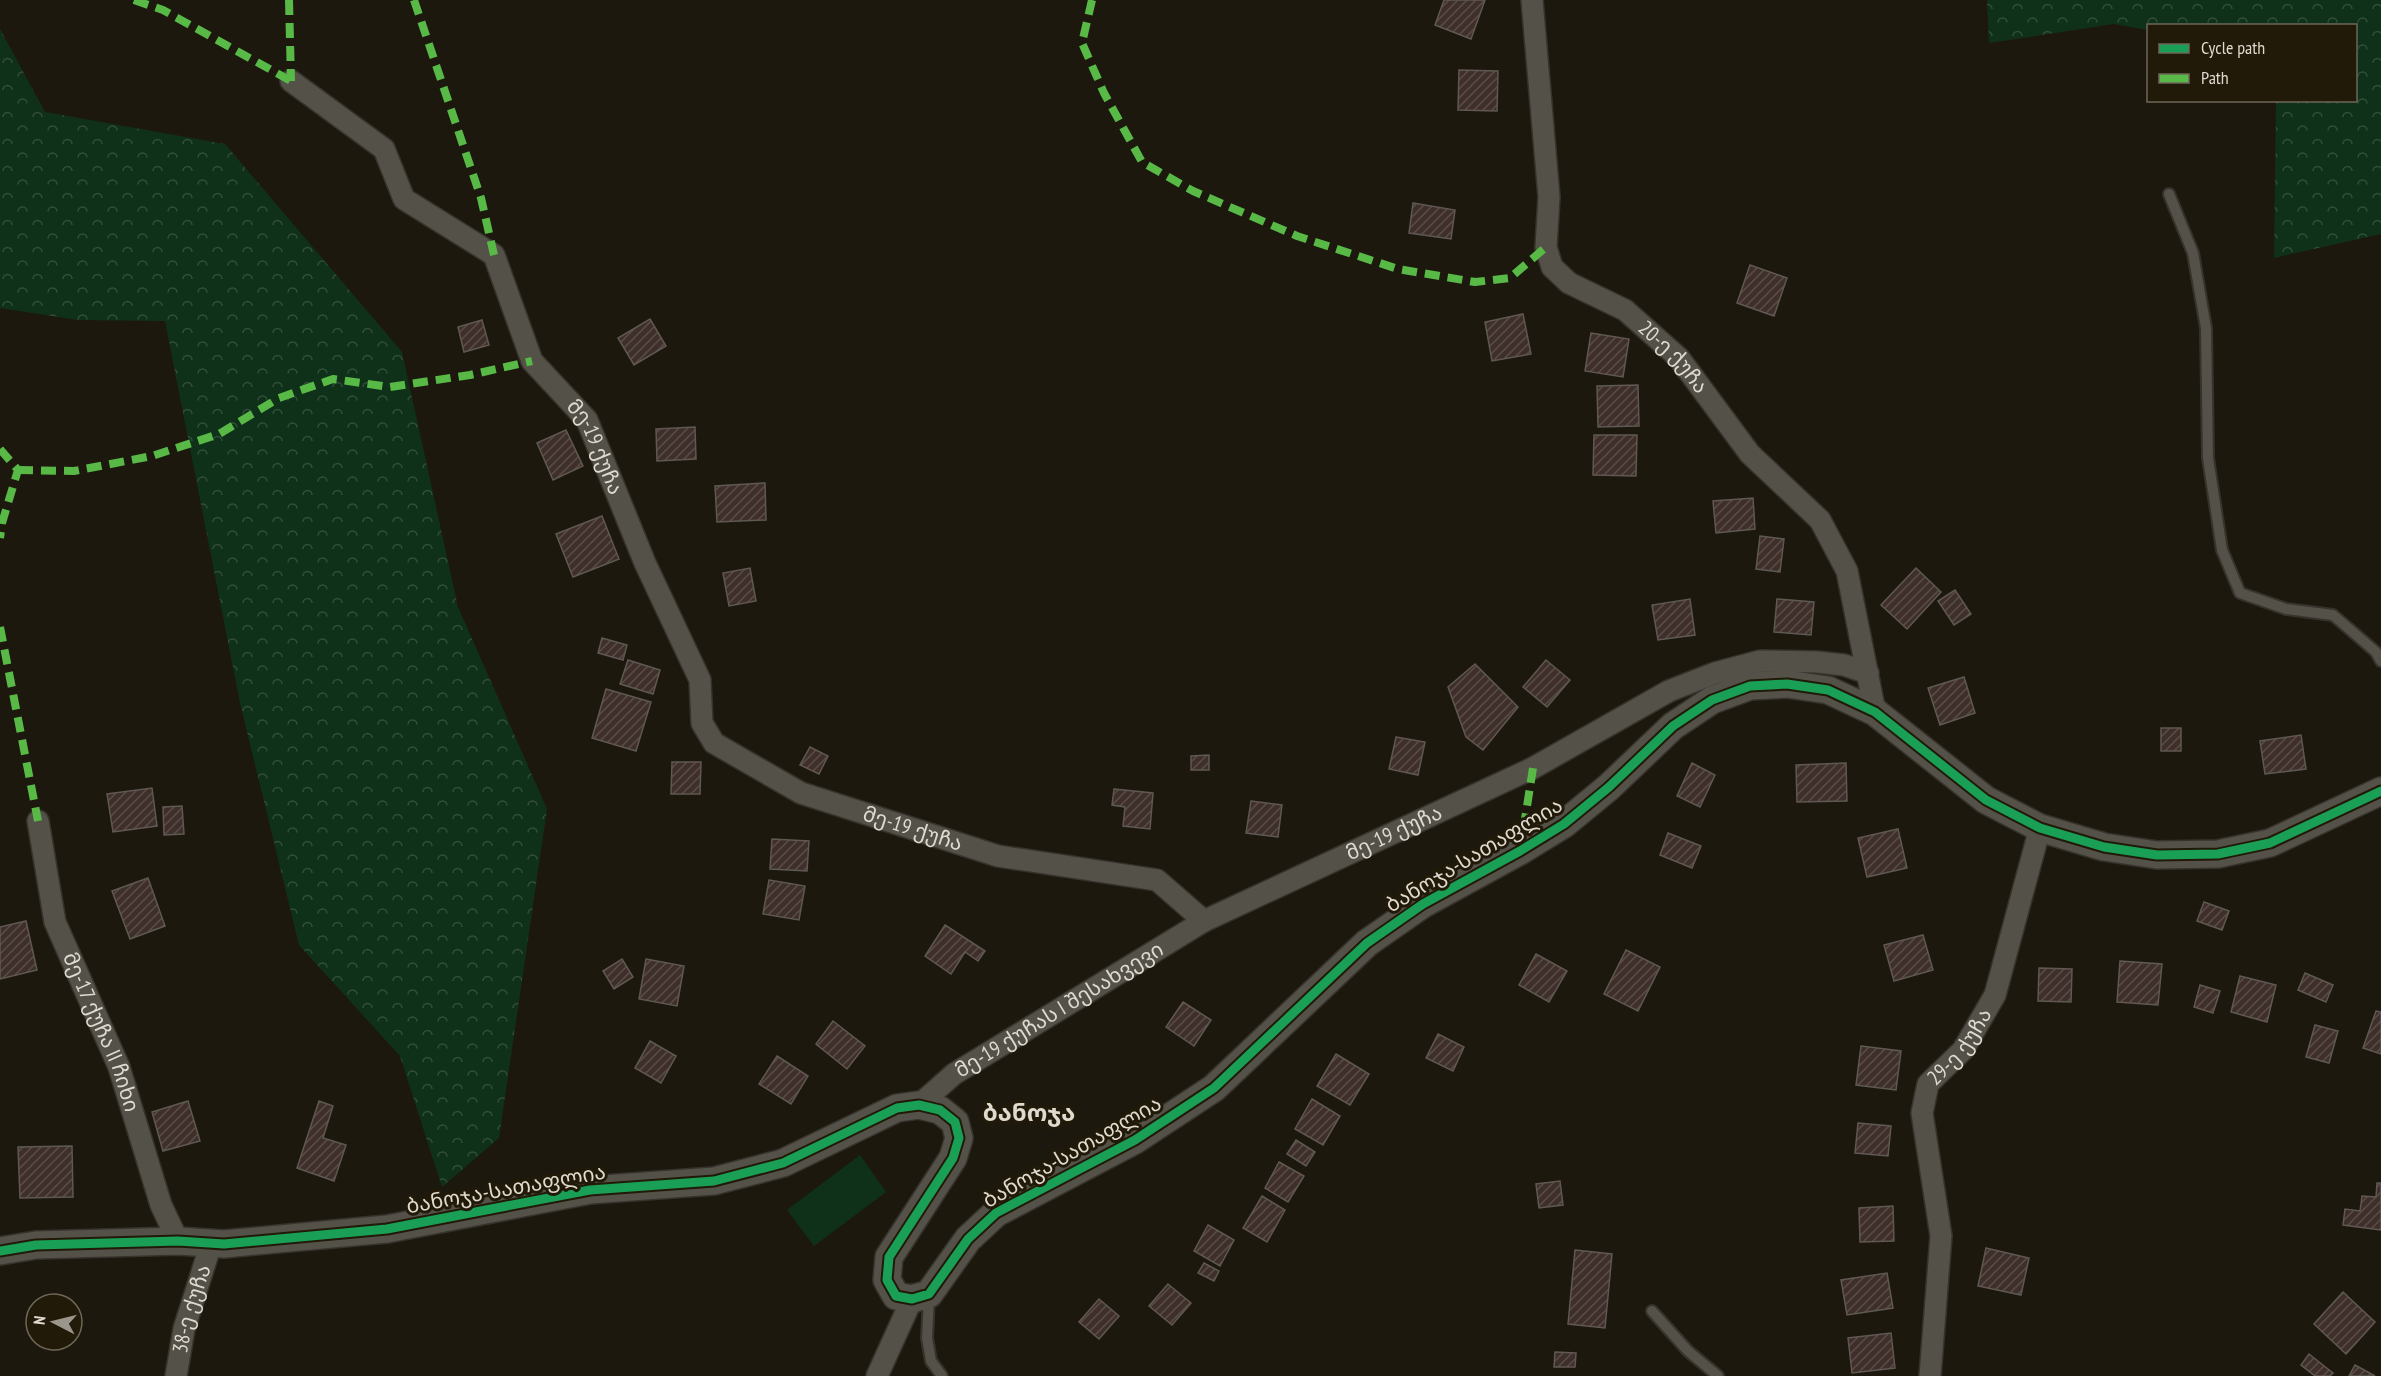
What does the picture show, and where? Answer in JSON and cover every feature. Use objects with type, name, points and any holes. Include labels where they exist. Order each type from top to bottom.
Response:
[{"type":"street","name":"20-ე ქუჩა","points":[[1532,0],[1549,197],[1546,247],[1552,267],[1569,282],[1625,310],[1679,358],[1750,454],[1820,520],[1847,571],[1875,712]]},
{"type":"street","name":"მე-19 ქუჩა","points":[[291,81],[384,149],[404,200],[494,255],[532,360],[587,420],[645,563],[700,680],[702,723],[714,743],[801,793],[998,856],[1157,880],[1204,921],[1533,768],[1669,691],[1715,673],[1760,661],[1844,665],[1868,673]]},
{"type":"street","name":"ბანოჯა-სათაფლია","points":[[920,1296],[968,1239],[996,1213],[1135,1140],[1214,1088],[1367,943],[1423,903],[1520,851],[1564,824],[1609,788],[1673,726],[1712,700],[1750,686],[1787,684],[1828,690],[1875,712],[1986,800],[2040,828],[2104,847],[2157,855],[2218,854],[2270,843],[2381,791]]},
{"type":"street","name":"მე-17 ქუჩა II ჩიხი","points":[[38,820],[55,922],[119,1067],[161,1205],[178,1241]]},
{"type":"street","name":"29-ე ქუჩა","points":[[1930,1376],[1941,1236],[1922,1113],[1928,1084],[1963,1050],[1995,995],[2040,828]]},
{"type":"street","name":"მე-19 ქუჩას I შესახვევი","points":[[919,1105],[954,1074],[1204,921]]},
{"type":"street","name":"ბანოჯა-სათაფლია","points":[[0,1251],[36,1245],[178,1241],[211,1244],[387,1229],[590,1190],[714,1181],[783,1163],[897,1108],[919,1105]]},
{"type":"street","points":[[877,1376],[920,1296],[896,1296],[886,1280],[889,1257],[953,1158],[959,1138],[955,1122],[940,1110],[919,1105]]},
{"type":"street","name":"38-ე ქუჩა","points":[[176,1376],[184,1329],[211,1244]]},
{"type":"lane","points":[[2169,194],[2193,253],[2206,328],[2208,458],[2222,550],[2240,593],[2286,609],[2333,615],[2376,652],[2381,661]]},
{"type":"lane","points":[[920,1296],[931,1361],[942,1376]]},
{"type":"lane","points":[[1652,1311],[1688,1351],[1718,1376]]},
{"type":"green space","points":[[1987,0],[2381,0],[2381,234],[2274,258],[2276,102],[2357,102],[2357,24],[2147,24],[2147,30],[2114,24],[1989,43]]},
{"type":"green space","points":[[0,29],[45,112],[225,144],[402,352],[458,607],[547,809],[499,1138],[442,1187],[400,1056],[299,945],[240,703],[165,321],[78,320],[0,308]]},
{"type":"green space","points":[[860,1155],[886,1192],[814,1246],[787,1210]]},
{"type":"building","points":[[1444,0],[1485,0],[1471,39],[1435,25]]},
{"type":"building","points":[[1459,70],[1498,71],[1497,111],[1458,110]]},
{"type":"building","points":[[1413,203],[1455,210],[1451,239],[1409,233]]},
{"type":"building","points":[[1750,265],[1787,278],[1774,316],[1737,303]]},
{"type":"building","points":[[1523,314],[1531,354],[1492,361],[1485,322]]},
{"type":"building","points":[[650,319],[666,346],[634,365],[618,338]]},
{"type":"building","points":[[482,320],[489,345],[464,352],[458,327]]},
{"type":"building","points":[[1591,333],[1629,339],[1623,377],[1585,371]]},
{"type":"building","points":[[1638,385],[1639,426],[1598,427],[1597,386]]},
{"type":"building","points":[[695,427],[696,459],[657,461],[656,429]]},
{"type":"building","points":[[566,430],[583,466],[553,480],[537,443]]},
{"type":"building","points":[[1594,435],[1637,435],[1636,476],[1593,475]]},
{"type":"building","points":[[765,483],[766,520],[717,522],[715,486]]},
{"type":"building","points":[[1753,498],[1755,529],[1716,533],[1713,501]]},
{"type":"building","points":[[602,516],[619,559],[573,577],[556,534]]},
{"type":"building","points":[[1760,536],[1784,539],[1780,572],[1756,569]]},
{"type":"building","points":[[750,568],[756,601],[729,606],[723,573]]},
{"type":"building","points":[[1916,568],[1941,592],[1907,629],[1881,605]]},
{"type":"building","points":[[1955,590],[1971,614],[1954,625],[1938,601]]},
{"type":"building","points":[[1690,599],[1695,635],[1658,640],[1652,605]]},
{"type":"building","points":[[1777,599],[1814,602],[1811,635],[1774,632]]},
{"type":"building","points":[[602,638],[627,645],[623,660],[598,653]]},
{"type":"building","points":[[628,660],[660,670],[653,694],[620,684]]},
{"type":"building","points":[[1546,660],[1570,680],[1547,707],[1523,687]]},
{"type":"building","points":[[1475,664],[1518,707],[1483,750],[1466,737],[1448,687]]},
{"type":"building","points":[[1964,677],[1975,713],[1940,725],[1928,688]]},
{"type":"building","points":[[606,689],[651,702],[636,751],[592,738]]},
{"type":"building","points":[[2161,728],[2181,728],[2181,751],[2161,751]]},
{"type":"building","points":[[2301,735],[2306,769],[2265,774],[2260,741]]},
{"type":"building","points":[[1396,737],[1425,742],[1418,775],[1389,769]]},
{"type":"building","points":[[810,747],[828,756],[819,774],[800,765]]},
{"type":"building","points":[[1209,755],[1209,770],[1191,770],[1191,756]]},
{"type":"building","points":[[672,762],[701,762],[700,794],[671,794]]},
{"type":"building","points":[[1692,763],[1715,775],[1700,807],[1677,796]]},
{"type":"building","points":[[1846,763],[1847,801],[1797,802],[1796,765]]},
{"type":"building","points":[[152,788],[157,826],[113,832],[107,794]]},
{"type":"building","points":[[1114,789],[1153,793],[1150,829],[1123,826],[1125,807],[1112,805]]},
{"type":"building","points":[[1251,801],[1282,805],[1278,837],[1246,833]]},
{"type":"building","points":[[182,806],[184,834],[164,835],[163,807]]},
{"type":"building","points":[[1898,829],[1907,868],[1867,877],[1858,838]]},
{"type":"building","points":[[1668,833],[1701,846],[1692,868],[1660,855]]},
{"type":"building","points":[[772,839],[809,841],[807,871],[770,869]]},
{"type":"building","points":[[148,878],[165,926],[130,939],[112,891]]},
{"type":"building","points":[[769,880],[805,886],[799,920],[763,914]]},
{"type":"building","points":[[2204,902],[2229,911],[2222,930],[2197,921]]},
{"type":"building","points":[[26,921],[37,970],[0,979],[0,927]]},
{"type":"building","points":[[945,925],[985,951],[978,961],[965,952],[951,974],[925,956]]},
{"type":"building","points":[[1923,935],[1933,970],[1894,981],[1884,945]]},
{"type":"building","points":[[1626,950],[1660,967],[1638,1011],[1604,994]]},
{"type":"building","points":[[1536,954],[1567,971],[1549,1002],[1519,985]]},
{"type":"building","points":[[622,959],[633,977],[614,989],[603,971]]},
{"type":"building","points":[[646,959],[684,966],[677,1006],[639,999]]},
{"type":"building","points":[[2120,961],[2162,964],[2158,1005],[2117,1002]]},
{"type":"building","points":[[2039,968],[2072,969],[2071,1002],[2038,1001]]},
{"type":"building","points":[[2305,973],[2333,985],[2326,1002],[2298,990]]},
{"type":"building","points":[[2240,976],[2276,985],[2267,1022],[2231,1012]]},
{"type":"building","points":[[2200,985],[2220,991],[2213,1013],[2194,1007]]},
{"type":"building","points":[[1183,1002],[1211,1020],[1194,1046],[1166,1027]]},
{"type":"building","points":[[2376,1011],[2381,1012],[2381,1054],[2363,1048]]},
{"type":"building","points":[[833,1021],[865,1046],[847,1069],[816,1044]]},
{"type":"building","points":[[2315,1025],[2338,1031],[2329,1063],[2306,1057]]},
{"type":"building","points":[[1438,1034],[1464,1047],[1453,1071],[1426,1058]]},
{"type":"building","points":[[650,1041],[676,1056],[661,1083],[635,1068]]},
{"type":"building","points":[[1861,1046],[1901,1051],[1896,1090],[1856,1085]]},
{"type":"building","points":[[1336,1054],[1369,1074],[1350,1105],[1317,1086]]},
{"type":"building","points":[[777,1056],[808,1076],[791,1104],[759,1084]]},
{"type":"building","points":[[1312,1099],[1340,1116],[1323,1145],[1295,1129]]},
{"type":"building","points":[[188,1101],[200,1141],[163,1151],[152,1112]]},
{"type":"building","points":[[319,1101],[333,1106],[323,1138],[346,1145],[334,1181],[297,1168]]},
{"type":"building","points":[[1858,1123],[1891,1126],[1888,1156],[1855,1153]]},
{"type":"building","points":[[1296,1140],[1315,1152],[1306,1166],[1287,1154]]},
{"type":"building","points":[[72,1146],[73,1197],[20,1198],[18,1147]]},
{"type":"building","points":[[1279,1162],[1304,1176],[1288,1202],[1265,1188]]},
{"type":"building","points":[[1560,1181],[1563,1205],[1539,1208],[1536,1184]]},
{"type":"building","points":[[2377,1183],[2381,1183],[2381,1230],[2343,1225],[2345,1209],[2360,1211],[2362,1196],[2376,1197]]},
{"type":"building","points":[[1262,1196],[1285,1210],[1267,1242],[1243,1228]]},
{"type":"building","points":[[1893,1206],[1894,1241],[1860,1242],[1859,1208]]},
{"type":"building","points":[[1208,1225],[1234,1240],[1220,1266],[1194,1251]]},
{"type":"building","points":[[1986,1248],[2029,1258],[2021,1295],[1978,1286]]},
{"type":"building","points":[[1575,1250],[1612,1254],[1605,1328],[1568,1324]]},
{"type":"building","points":[[1204,1263],[1219,1271],[1214,1281],[1198,1273]]},
{"type":"building","points":[[1887,1273],[1893,1308],[1847,1315],[1841,1280]]},
{"type":"building","points":[[1168,1284],[1191,1303],[1172,1325],[1149,1306]]},
{"type":"building","points":[[2343,1292],[2375,1322],[2346,1354],[2314,1324]]},
{"type":"building","points":[[1099,1299],[1119,1316],[1099,1339],[1079,1322]]},
{"type":"building","points":[[1891,1333],[1895,1368],[1852,1373],[1848,1338]]},
{"type":"building","points":[[1555,1352],[1576,1353],[1575,1367],[1554,1367]]},
{"type":"building","points":[[2309,1354],[2333,1373],[2330,1376],[2315,1376],[2301,1365]]},
{"type":"building","points":[[2355,1365],[2375,1376],[2349,1376]]},
{"type":"marked path","points":[[134,0],[163,10],[291,81]]},
{"type":"marked path","points":[[289,0],[291,81]]},
{"type":"marked path","points":[[414,0],[481,198],[494,255]]},
{"type":"marked path","points":[[1092,0],[1082,43],[1104,93],[1142,162],[1193,191],[1297,236],[1398,269],[1475,282],[1510,278],[1546,247]]},
{"type":"marked path","points":[[18,470],[74,471],[152,456],[219,434],[279,398],[333,379],[390,387],[470,375],[532,361]]},
{"type":"marked path","points":[[0,449],[18,470],[2,523],[0,538]]},
{"type":"marked path","points":[[0,627],[38,821]]},
{"type":"marked path","points":[[1520,851],[1533,768]]},
{"type":"cycle path","points":[[0,1251],[36,1245],[178,1241],[224,1244],[387,1229],[590,1190],[714,1181],[783,1163],[897,1108],[919,1105],[940,1110],[955,1122],[959,1138],[953,1158],[889,1257],[887,1280],[896,1296],[912,1299],[929,1294],[968,1239],[996,1213],[1135,1140],[1214,1088],[1367,943],[1423,904],[1564,824],[1609,787],[1673,726],[1712,700],[1750,686],[1787,684],[1828,690],[1875,712],[1986,800],[2040,828],[2104,847],[2157,855],[2218,854],[2270,843],[2381,791]]},
{"type":"district","name":"ბანოჯა","points":[[1029,1113]]}]
